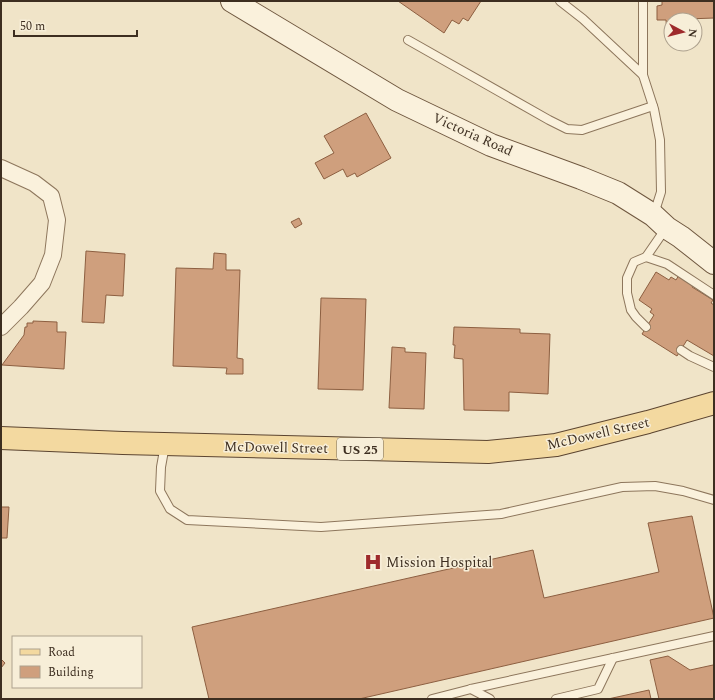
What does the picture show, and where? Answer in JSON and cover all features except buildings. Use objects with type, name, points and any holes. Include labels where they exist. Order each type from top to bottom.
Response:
[{"type":"main road","name":"McDowell Street","points":[[1,438],[166,444],[488,452],[556,445],[648,422],[714,403]]},
{"type":"street","name":"Victoria Road","points":[[232,1],[398,100],[491,145],[618,193],[660,221],[714,263]]},
{"type":"street","points":[[1,168],[34,183],[51,196],[57,220],[53,255],[42,283],[1,327]]},
{"type":"lane","points":[[560,1],[583,19],[643,75]]},
{"type":"lane","points":[[643,1],[643,75],[653,106],[660,140],[661,192],[660,221],[646,257]]},
{"type":"lane","points":[[408,40],[548,120],[567,129],[582,130],[653,106]]},
{"type":"lane","points":[[646,327],[636,317],[632,310],[627,293],[627,278],[634,262],[646,257],[667,264],[714,295]]},
{"type":"lane","points":[[680,350],[714,367]]},
{"type":"lane","points":[[166,444],[161,467],[160,491],[170,509],[187,520],[320,527],[501,514],[622,487],[655,486],[683,491],[714,500]]},
{"type":"lane","points":[[438,698],[472,689],[714,636]]},
{"type":"lane","points":[[556,699],[598,689],[613,658]]},
{"type":"lane","points":[[472,689],[490,699]]},
{"type":"place","name":"Mission Hospital","points":[[373,562]]}]
